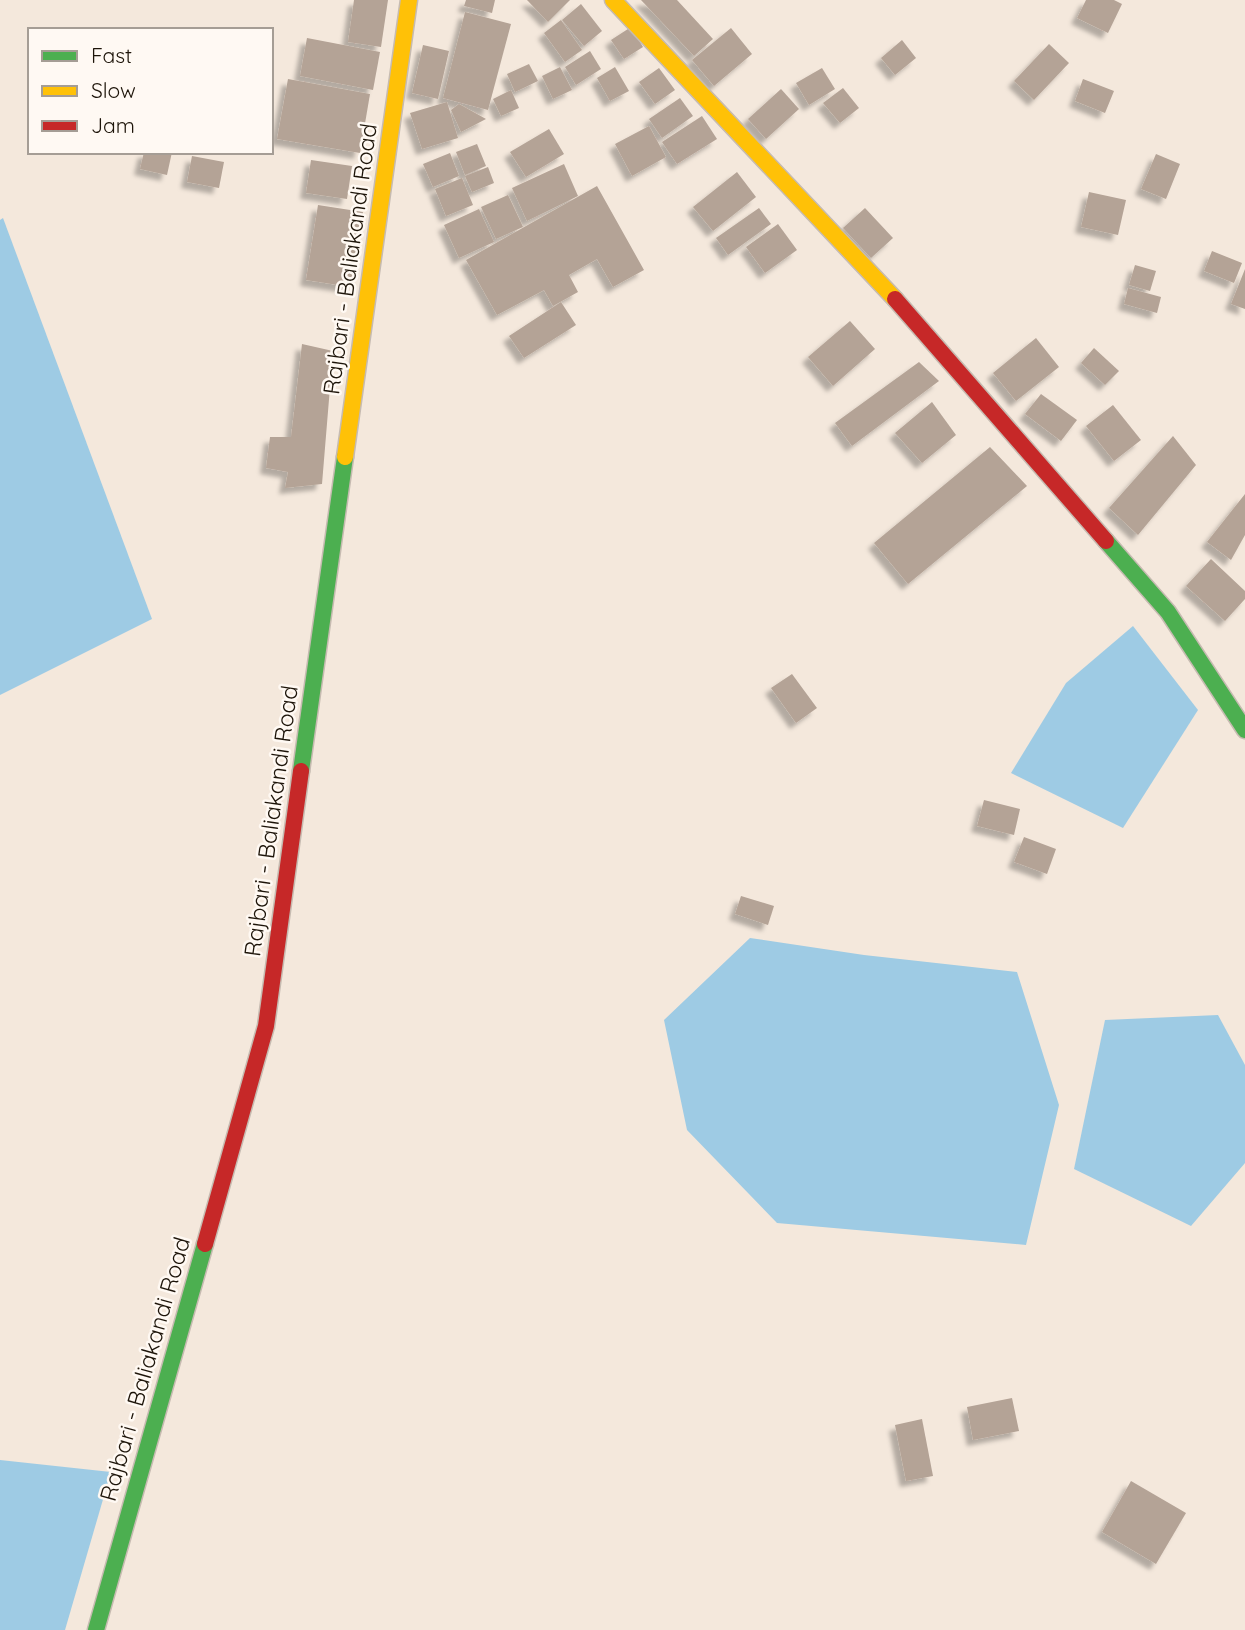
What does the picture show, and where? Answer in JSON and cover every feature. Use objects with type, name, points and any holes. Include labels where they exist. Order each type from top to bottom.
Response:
[{"type":"main road","name":"Rajbari - Baliakandi Road","points":[[96,1630],[266,1026],[409,0]]},
{"type":"main road","points":[[613,0],[915,320],[1168,612],[1245,730]]},
{"type":"water","points":[[3,218],[152,619],[0,695],[0,220]]},
{"type":"water","points":[[1133,626],[1198,710],[1123,828],[1011,773],[1066,683]]},
{"type":"water","points":[[750,938],[864,955],[1017,972],[1059,1105],[1026,1245],[777,1223],[687,1130],[664,1020]]},
{"type":"water","points":[[1218,1015],[1245,1065],[1245,1163],[1191,1226],[1074,1169],[1105,1020]]},
{"type":"water","points":[[0,1460],[111,1472],[65,1630],[0,1630]]},
{"type":"building","points":[[354,0],[388,0],[381,47],[348,42]]},
{"type":"building","points":[[466,0],[495,0],[492,13],[464,6]]},
{"type":"building","points":[[527,0],[570,0],[548,22]]},
{"type":"building","points":[[641,0],[677,0],[713,39],[694,56]]},
{"type":"building","points":[[1086,0],[1114,0],[1122,4],[1108,33],[1077,18]]},
{"type":"building","points":[[581,4],[602,31],[584,46],[562,20]]},
{"type":"building","points":[[465,12],[511,24],[488,110],[443,98]]},
{"type":"building","points":[[561,20],[582,50],[565,62],[544,33]]},
{"type":"building","points":[[631,27],[643,47],[624,59],[611,40]]},
{"type":"building","points":[[731,28],[752,54],[714,86],[692,60]]},
{"type":"building","points":[[307,38],[380,52],[373,90],[300,76]]},
{"type":"building","points":[[902,40],[916,58],[895,75],[881,58]]},
{"type":"building","points":[[1049,44],[1069,63],[1034,100],[1014,81]]},
{"type":"building","points":[[423,45],[449,51],[438,99],[412,93]]},
{"type":"building","points":[[590,51],[601,69],[576,85],[565,67]]},
{"type":"building","points":[[529,64],[538,81],[515,92],[507,74]]},
{"type":"building","points":[[560,67],[572,90],[553,99],[542,76]]},
{"type":"building","points":[[615,67],[629,91],[610,101],[597,78]]},
{"type":"building","points":[[659,68],[675,90],[655,104],[639,82]]},
{"type":"building","points":[[822,68],[835,89],[809,105],[796,83]]},
{"type":"building","points":[[288,79],[370,94],[360,153],[277,139]]},
{"type":"building","points":[[1083,79],[1114,91],[1105,113],[1075,101]]},
{"type":"building","points":[[843,88],[859,108],[840,123],[823,103]]},
{"type":"building","points":[[781,89],[799,109],[766,139],[748,119]]},
{"type":"building","points":[[511,90],[519,108],[501,116],[493,99]]},
{"type":"building","points":[[680,98],[693,116],[662,138],[649,119]]},
{"type":"building","points":[[447,102],[458,138],[422,149],[410,113]]},
{"type":"building","points":[[459,104],[486,119],[461,132],[451,110]]},
{"type":"building","points":[[702,116],[717,139],[677,164],[662,142]]},
{"type":"building","points":[[649,126],[666,157],[632,176],[615,144]]},
{"type":"building","points":[[549,129],[564,154],[526,177],[510,152]]},
{"type":"building","points":[[477,144],[486,166],[465,175],[456,152]]},
{"type":"building","points":[[450,153],[459,176],[433,187],[423,164]]},
{"type":"building","points":[[144,154],[172,154],[167,175],[140,169]]},
{"type":"building","points":[[1156,154],[1180,164],[1166,199],[1141,189]]},
{"type":"building","points":[[192,156],[224,162],[219,188],[187,182]]},
{"type":"building","points":[[311,160],[352,166],[347,199],[306,193]]},
{"type":"building","points":[[564,164],[578,196],[527,221],[512,188]]},
{"type":"building","points":[[488,167],[494,183],[472,192],[465,176]]},
{"type":"building","points":[[737,172],[756,197],[713,231],[693,207]]},
{"type":"building","points":[[462,178],[473,205],[446,216],[435,189]]},
{"type":"building","points":[[597,186],[644,270],[613,287],[597,259],[569,275],[578,292],[553,306],[544,290],[497,315],[466,260]]},
{"type":"building","points":[[1089,192],[1126,200],[1118,235],[1081,227]]},
{"type":"building","points":[[508,195],[523,227],[496,239],[481,207]]},
{"type":"building","points":[[318,205],[363,212],[351,287],[306,280]]},
{"type":"building","points":[[759,208],[771,224],[728,255],[716,238]]},
{"type":"building","points":[[865,208],[893,238],[871,258],[843,228]]},
{"type":"building","points":[[479,209],[494,242],[459,258],[444,225]]},
{"type":"building","points":[[778,224],[797,250],[765,273],[746,247]]},
{"type":"building","points":[[1212,251],[1242,263],[1234,283],[1204,271]]},
{"type":"building","points":[[1135,265],[1156,271],[1150,291],[1129,285]]},
{"type":"building","points":[[1245,269],[1245,309],[1231,304]]},
{"type":"building","points":[[1128,288],[1161,297],[1157,313],[1124,304]]},
{"type":"building","points":[[561,302],[576,325],[524,358],[509,336]]},
{"type":"building","points":[[850,321],[875,349],[833,386],[808,357]]},
{"type":"building","points":[[1036,338],[1059,367],[1016,401],[993,373]]},
{"type":"building","points":[[302,344],[333,351],[322,484],[285,488],[288,472],[266,468],[270,437],[291,437]]},
{"type":"building","points":[[1094,348],[1119,371],[1105,385],[1081,363]]},
{"type":"building","points":[[919,362],[939,381],[852,446],[835,423]]},
{"type":"building","points":[[1041,394],[1077,420],[1061,441],[1025,414]]},
{"type":"building","points":[[932,402],[956,435],[922,463],[895,433]]},
{"type":"building","points":[[1113,405],[1141,440],[1114,461],[1086,426]]},
{"type":"building","points":[[1173,436],[1196,465],[1138,535],[1109,508]]},
{"type":"building","points":[[990,447],[1027,486],[908,584],[874,543]]},
{"type":"building","points":[[1245,494],[1245,535],[1231,560],[1207,542]]},
{"type":"building","points":[[1211,559],[1245,591],[1245,599],[1225,621],[1186,586]]},
{"type":"building","points":[[792,674],[817,708],[796,723],[771,688]]},
{"type":"building","points":[[984,800],[1020,809],[1014,835],[977,826]]},
{"type":"building","points":[[1024,837],[1056,849],[1047,874],[1014,862]]},
{"type":"building","points":[[741,896],[774,906],[768,925],[735,914]]},
{"type":"building","points":[[1012,1398],[1019,1431],[973,1440],[967,1407]]},
{"type":"building","points":[[922,1419],[933,1476],[906,1481],[895,1425]]},
{"type":"building","points":[[1131,1481],[1186,1513],[1156,1564],[1102,1532]]},
{"type":"traffic: fast","points":[[301,771],[345,457]]},
{"type":"traffic: fast","points":[[1106,541],[1168,612],[1245,730]]},
{"type":"traffic: fast","points":[[96,1630],[205,1244]]},
{"type":"traffic: slow","points":[[345,457],[409,0]]},
{"type":"traffic: slow","points":[[613,0],[895,299]]},
{"type":"traffic: jam","points":[[895,299],[1106,541]]},
{"type":"traffic: jam","points":[[205,1244],[266,1026],[301,771]]}]
